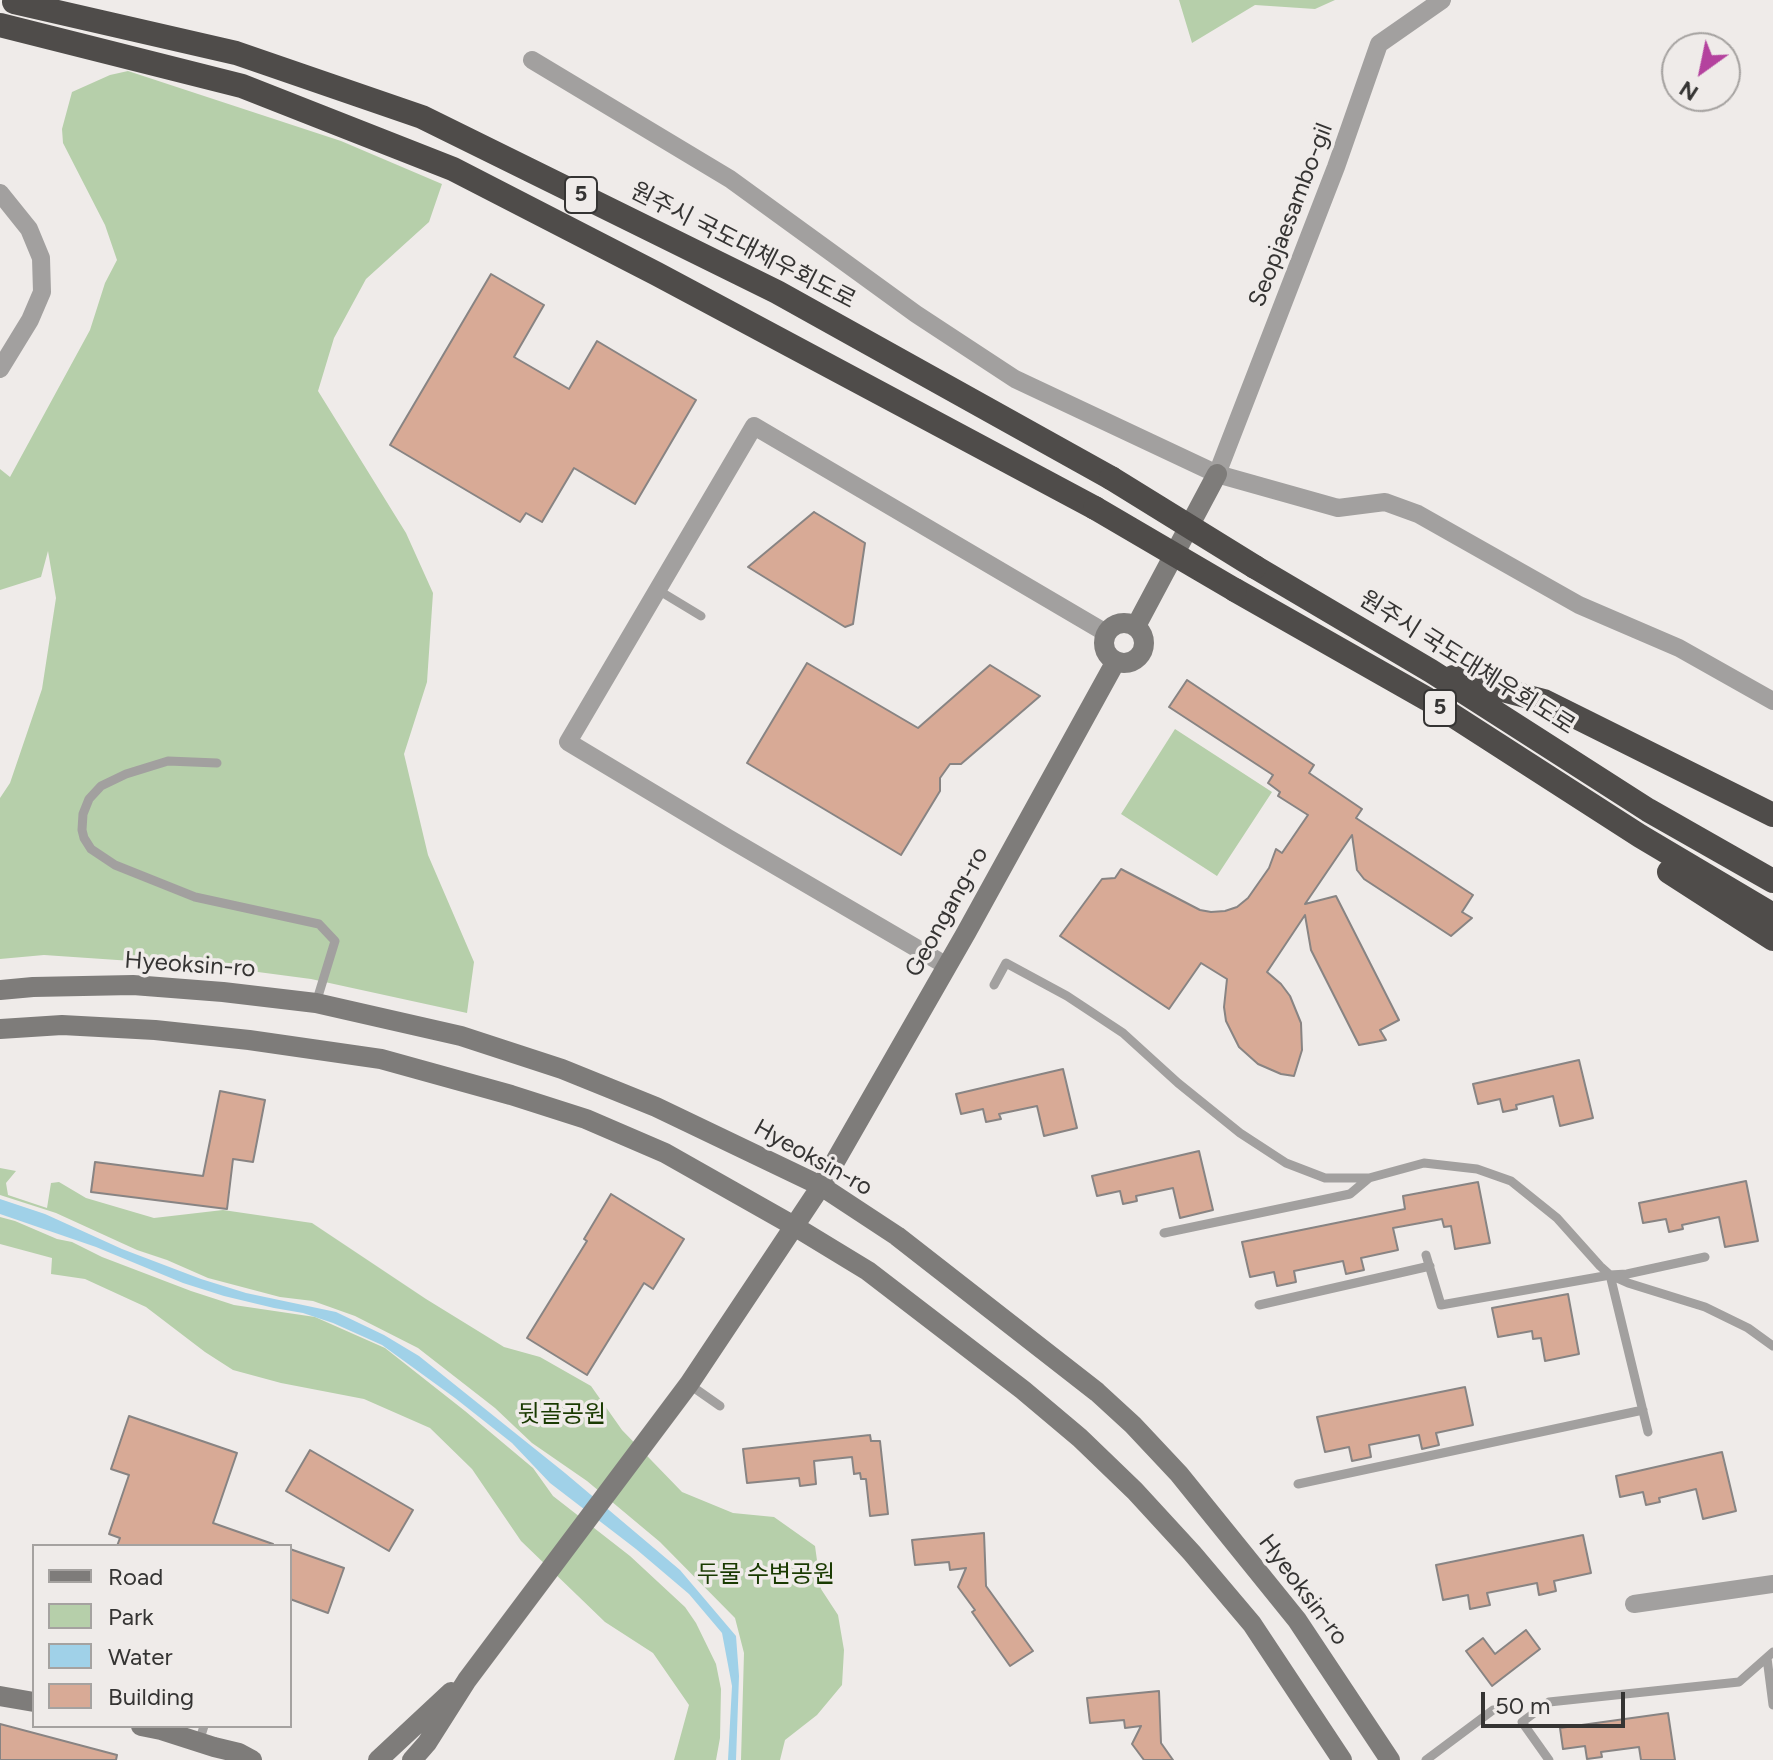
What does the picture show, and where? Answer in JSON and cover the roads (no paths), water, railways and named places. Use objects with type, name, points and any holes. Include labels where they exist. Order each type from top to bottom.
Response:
[{"type":"highway","name":"원주시 국도대체우회도로","points":[[14,2],[236,53],[422,117],[777,292],[1111,478],[1431,671],[1648,810],[1773,881]]},
{"type":"highway","name":"5","points":[[0,25],[242,86],[453,169],[657,274],[1095,508],[1427,699],[1640,836],[1773,915]]},
{"type":"highway","points":[[1431,671],[1544,701],[1773,815]]},
{"type":"highway","points":[[1427,699],[1477,747],[1773,939]]},
{"type":"street","name":"Seopjaesambo-gil","points":[[1217,474],[1336,167],[1379,44],[1442,0]]},
{"type":"street","points":[[532,60],[730,179],[916,314],[1015,379],[1217,474],[1338,508],[1385,502],[1418,514],[1579,605],[1679,648],[1773,701]]},
{"type":"street","points":[[0,193],[29,229],[41,258],[42,292],[30,320],[0,369]]},
{"type":"street","points":[[947,966],[568,742],[754,426],[1106,633]]},
{"type":"street","points":[[1136,626],[1217,474]]},
{"type":"street","points":[[1123,622],[1136,626],[1145,643],[1140,656],[1122,663],[1110,658],[1104,646],[1106,633],[1123,622]]},
{"type":"street","name":"Geongang-ro","points":[[794,1226],[821,1186],[947,966],[1116,661]]},
{"type":"street","name":"Hyeoksin-ro","points":[[0,990],[133,985],[223,992],[316,1003],[461,1036],[562,1069],[656,1107],[821,1186],[897,1236],[1097,1392],[1133,1425],[1179,1474],[1297,1620],[1390,1760]]},
{"type":"street","points":[[0,1029],[62,1025],[155,1030],[381,1059],[586,1119],[665,1153],[868,1271],[1080,1438],[1135,1491],[1252,1624],[1342,1760]]},
{"type":"street","points":[[412,1760],[427,1743],[467,1680],[689,1384],[794,1226]]},
{"type":"street","points":[[1634,1604],[1773,1584]]},
{"type":"street","points":[[378,1760],[467,1680]]},
{"type":"street","points":[[0,1696],[32,1702]]},
{"type":"street","points":[[151,1728],[211,1744],[252,1760]]},
{"type":"lane","points":[[658,590],[701,616]]},
{"type":"lane","points":[[217,763],[168,761],[126,774],[101,786],[89,799],[83,814],[84,838],[91,849],[115,865],[195,897],[319,924],[335,941],[316,1003]]},
{"type":"lane","points":[[994,985],[1006,963],[1067,996],[1123,1033],[1240,1133],[1286,1163],[1325,1178],[1369,1178],[1424,1163],[1477,1169],[1511,1181],[1557,1218],[1610,1275],[1705,1307],[1748,1328],[1773,1346]]},
{"type":"lane","points":[[1164,1233],[1350,1194],[1369,1178]]},
{"type":"lane","points":[[1426,1255],[1441,1305],[1627,1274],[1705,1257]]},
{"type":"lane","points":[[1259,1305],[1430,1266]]},
{"type":"lane","points":[[1610,1275],[1648,1432]]},
{"type":"lane","points":[[689,1384],[720,1406]]},
{"type":"lane","points":[[1298,1484],[1643,1410]]},
{"type":"lane","points":[[1770,1655],[1773,1705]]},
{"type":"lane","points":[[1549,1760],[1522,1722],[1549,1702],[1739,1682],[1770,1655]]},
{"type":"lane","points":[[1426,1760],[1493,1710]]},
{"type":"water","points":[[0,1199],[45,1214],[122,1249],[201,1279],[246,1293],[336,1312],[419,1356],[680,1570],[736,1636],[739,1676],[736,1760],[728,1760],[732,1686],[722,1633],[689,1594],[550,1483],[512,1443],[455,1398],[382,1345],[333,1323],[183,1283],[96,1247],[0,1214]]},
{"type":"park label","name":"뒷골공원","points":[[562,1415]]},
{"type":"park label","name":"두물 수변공원","points":[[766,1575]]}]
